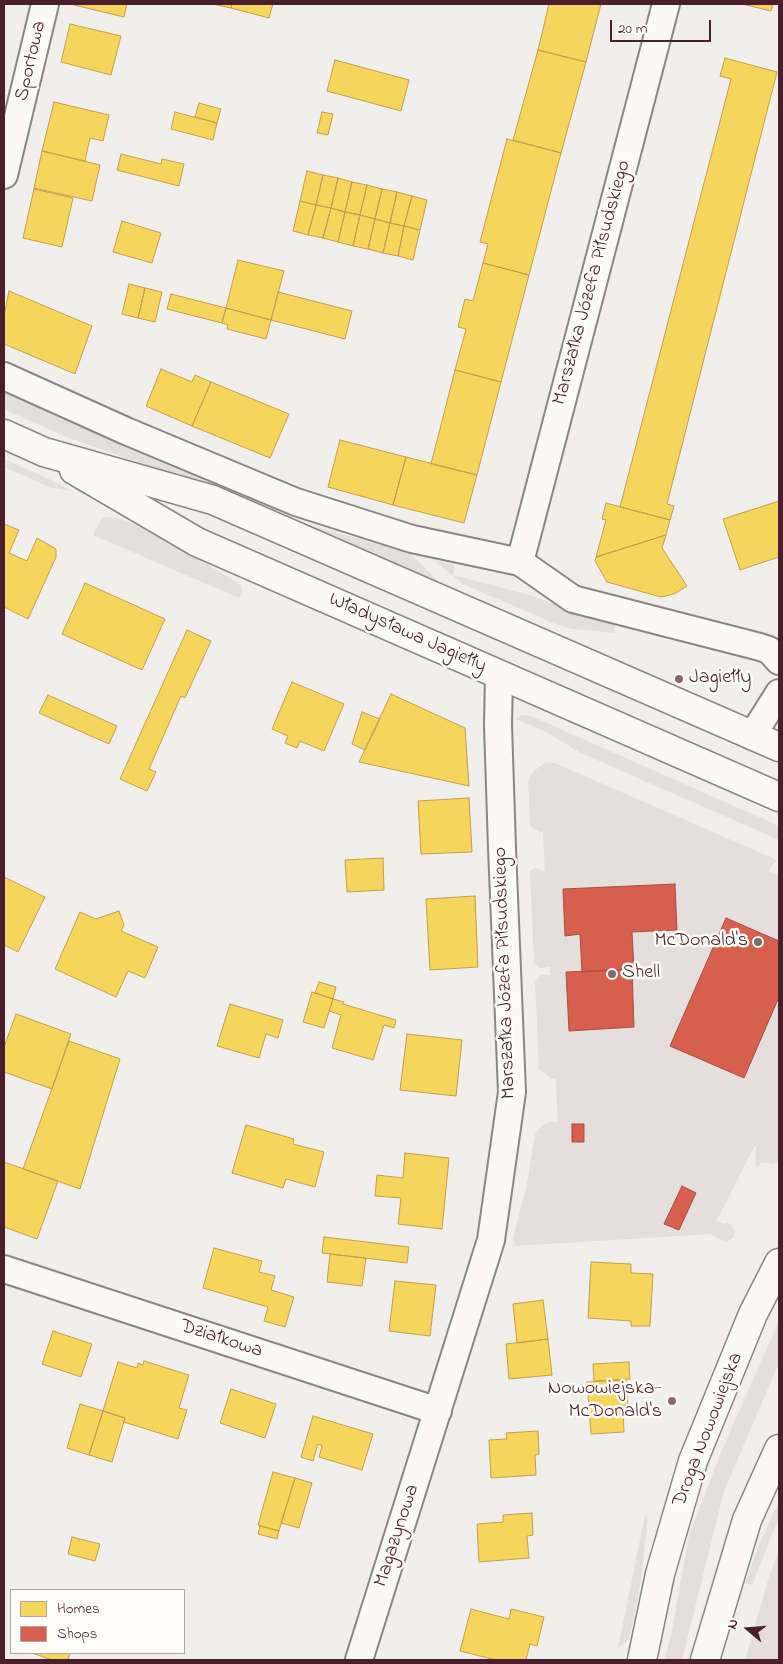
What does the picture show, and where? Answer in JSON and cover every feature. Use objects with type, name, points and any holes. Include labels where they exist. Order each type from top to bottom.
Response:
[{"type":"main road","name":"Władysława Jagiełły","points":[[4,434],[44,452],[197,542],[779,797]]},
{"type":"main road","name":"Władysława Jagiełły","points":[[44,452],[213,500],[779,748]]},
{"type":"main road","name":"Droga Nowowiejska","points":[[642,1660],[660,1574],[693,1461],[753,1314],[779,1263]]},
{"type":"main road","points":[[705,1660],[747,1520],[779,1449]]},
{"type":"street","name":"Sportowa","points":[[4,176],[45,4]]},
{"type":"street","name":"Marszałka Józefa Piłsudskiego","points":[[520,562],[666,4]]},
{"type":"street","points":[[4,376],[126,431],[296,502],[412,538],[520,562],[573,599],[760,647],[769,650],[779,661]]},
{"type":"street","name":"Marszałka Józefa Piłsudskiego","points":[[438,1411],[491,1240],[512,1092],[502,848],[499,675]]},
{"type":"street","points":[[752,736],[779,693]]},
{"type":"street","name":"Działkowa","points":[[4,1269],[438,1411]]},
{"type":"street","name":"Magazynowa","points":[[358,1660],[438,1411]]},
{"type":"shaded area","points":[[4,392],[220,486],[219,490],[66,437],[4,409]]},
{"type":"shaded area","points":[[4,459],[72,491],[52,488],[4,467]]},
{"type":"shaded area","points":[[103,517],[118,518],[132,523],[197,558],[241,585],[242,591],[239,598],[93,535]]},
{"type":"shaded area","points":[[310,525],[409,553],[442,584],[440,587],[308,529]]},
{"type":"shaded area","points":[[433,560],[455,565],[453,575],[533,596],[574,612],[614,622],[615,633],[573,629],[558,625],[465,585]]},
{"type":"shaded area","points":[[521,715],[531,716],[779,826],[779,840],[581,753],[548,733],[516,719]]},
{"type":"shaded area","points":[[546,762],[555,763],[777,860],[767,872],[661,826],[648,823],[634,826],[618,834],[607,835],[607,806],[562,809],[563,837],[540,832],[530,826],[528,781],[533,772]]},
{"type":"shaded area","points":[[548,773],[779,876],[779,1098],[710,1234],[564,1242],[540,777]]},
{"type":"shaded area","points":[[535,868],[547,872],[553,882],[557,966],[540,968],[534,962],[530,871]]},
{"type":"shaded area","points":[[541,975],[557,975],[559,982],[565,1078],[552,1079],[539,1069],[535,982]]},
{"type":"shaded area","points":[[775,1098],[779,1102],[779,1159],[774,1164],[761,1162],[757,1168],[755,1162],[756,1147],[754,1146]]},
{"type":"shaded area","points":[[551,1122],[569,1123],[569,1144],[583,1144],[584,1157],[562,1161],[565,1212],[672,1207],[664,1224],[678,1230],[687,1212],[700,1218],[709,1200],[716,1200],[729,1210],[720,1206],[714,1220],[730,1224],[735,1232],[733,1238],[726,1242],[710,1234],[515,1246],[513,1238],[527,1184],[535,1134],[544,1124]]},
{"type":"shaded area","points":[[779,1321],[779,1363],[724,1491],[682,1660],[664,1660],[671,1636],[689,1535],[722,1450]]},
{"type":"shaded area","points":[[779,1501],[779,1517],[752,1585],[745,1583],[759,1545]]},
{"type":"shaded area","points":[[645,1515],[648,1516],[641,1581],[629,1640],[618,1648]]},
{"type":"shaded area","points":[[779,1551],[779,1660],[745,1660],[769,1577]]},
{"type":"building: Homes","points":[[74,4],[127,4],[124,17]]},
{"type":"building: Homes","points":[[212,4],[232,4],[231,8]]},
{"type":"building: Homes","points":[[232,4],[273,4],[269,18],[231,8]]},
{"type":"building: Homes","points":[[549,4],[601,4],[586,62],[538,50]]},
{"type":"building: Homes","points":[[742,4],[773,4],[771,11]]},
{"type":"building: Homes","points":[[70,24],[121,36],[111,75],[61,62]]},
{"type":"building: Homes","points":[[538,50],[586,62],[561,153],[513,140]]},
{"type":"building: Homes","points":[[725,58],[777,72],[667,504],[674,506],[670,520],[620,507],[731,79],[720,76]]},
{"type":"building: Homes","points":[[335,60],[409,80],[401,111],[327,91]]},
{"type":"building: Homes","points":[[54,102],[109,115],[103,141],[90,138],[85,161],[42,151]]},
{"type":"building: Homes","points":[[199,103],[221,109],[217,123],[195,117]]},
{"type":"building: Homes","points":[[175,112],[217,123],[213,140],[171,129]]},
{"type":"building: Homes","points":[[322,112],[333,114],[328,135],[317,133]]},
{"type":"building: Homes","points":[[507,139],[561,153],[529,275],[483,263],[488,244],[480,242]]},
{"type":"building: Homes","points":[[42,151],[100,165],[92,201],[34,188]]},
{"type":"building: Homes","points":[[121,154],[161,164],[162,159],[184,164],[179,186],[117,170]]},
{"type":"building: Homes","points":[[307,171],[323,175],[316,205],[300,201]]},
{"type":"building: Homes","points":[[323,175],[338,178],[331,208],[316,205]]},
{"type":"building: Homes","points":[[338,178],[352,182],[345,212],[331,208]]},
{"type":"building: Homes","points":[[352,182],[367,185],[360,215],[345,212]]},
{"type":"building: Homes","points":[[367,185],[382,189],[375,219],[360,215]]},
{"type":"building: Homes","points":[[34,189],[73,198],[62,247],[23,238]]},
{"type":"building: Homes","points":[[382,189],[397,192],[390,223],[375,219]]},
{"type":"building: Homes","points":[[397,192],[412,196],[404,226],[390,223]]},
{"type":"building: Homes","points":[[412,196],[427,200],[420,230],[404,226]]},
{"type":"building: Homes","points":[[300,201],[316,205],[308,235],[293,231]]},
{"type":"building: Homes","points":[[316,205],[331,208],[323,238],[308,235]]},
{"type":"building: Homes","points":[[331,208],[345,212],[338,242],[323,238]]},
{"type":"building: Homes","points":[[345,212],[360,215],[353,246],[338,242]]},
{"type":"building: Homes","points":[[360,215],[375,219],[368,249],[353,246]]},
{"type":"building: Homes","points":[[375,219],[390,223],[383,253],[368,249]]},
{"type":"building: Homes","points":[[122,221],[161,233],[152,263],[113,252]]},
{"type":"building: Homes","points":[[390,223],[404,226],[398,256],[383,253]]},
{"type":"building: Homes","points":[[404,226],[420,230],[413,260],[398,256]]},
{"type":"building: Homes","points":[[238,260],[284,271],[271,320],[226,308]]},
{"type":"building: Homes","points":[[483,263],[529,275],[501,382],[455,370],[466,329],[458,327],[465,299],[473,301]]},
{"type":"building: Homes","points":[[129,284],[145,288],[138,318],[122,314]]},
{"type":"building: Homes","points":[[145,288],[162,292],[155,322],[138,318]]},
{"type":"building: Homes","points":[[9,291],[92,326],[75,374],[4,344],[4,316]]},
{"type":"building: Homes","points":[[278,292],[352,311],[345,339],[271,320]]},
{"type":"building: Homes","points":[[171,294],[226,308],[222,323],[167,309]]},
{"type":"building: Homes","points":[[226,308],[271,320],[266,339],[227,329],[228,325],[222,323]]},
{"type":"building: Homes","points":[[161,369],[192,382],[195,375],[211,382],[192,426],[146,406]]},
{"type":"building: Homes","points":[[455,370],[501,382],[477,475],[431,464]]},
{"type":"building: Homes","points":[[211,382],[289,414],[270,458],[192,426]]},
{"type":"building: Homes","points":[[340,440],[406,457],[393,505],[328,487]]},
{"type":"building: Homes","points":[[406,457],[477,475],[464,523],[393,505]]},
{"type":"building: Homes","points":[[779,501],[779,557],[740,570],[723,519]]},
{"type":"building: Homes","points":[[606,503],[670,520],[666,535],[596,557],[606,520],[602,519]]},
{"type":"building: Homes","points":[[4,524],[19,530],[9,553],[27,561],[37,538],[56,549],[56,557],[28,619],[4,607]]},
{"type":"building: Homes","points":[[666,535],[662,548],[687,586],[674,594],[661,597],[607,582],[595,561],[596,557]]},
{"type":"building: Homes","points":[[85,583],[165,619],[142,670],[62,634]]},
{"type":"building: Homes","points":[[187,630],[211,641],[185,698],[181,696],[149,769],[156,772],[147,791],[120,779]]},
{"type":"building: Homes","points":[[292,682],[344,704],[324,751],[300,741],[297,748],[285,743],[288,736],[272,729]]},
{"type":"building: Homes","points":[[391,694],[465,728],[469,786],[359,762]]},
{"type":"building: Homes","points":[[48,695],[117,726],[109,744],[39,713]]},
{"type":"building: Homes","points":[[362,712],[380,719],[365,750],[352,744]]},
{"type":"building: Homes","points":[[469,798],[472,852],[421,854],[418,801]]},
{"type":"building: Homes","points":[[383,858],[384,890],[347,892],[345,860]]},
{"type":"building: Homes","points":[[4,877],[45,897],[18,952],[4,945]]},
{"type":"building: Homes","points":[[475,896],[478,967],[430,970],[426,899]]},
{"type":"building: Homes","points":[[119,911],[124,925],[121,931],[158,947],[145,978],[128,971],[116,997],[55,969],[80,912],[96,919]]},
{"type":"building: Homes","points":[[319,982],[336,987],[333,999],[315,993]]},
{"type":"building: Homes","points":[[312,992],[333,999],[324,1028],[303,1022]]},
{"type":"building: Homes","points":[[333,999],[344,1002],[343,1004],[396,1020],[394,1028],[384,1025],[373,1060],[332,1048],[341,1015],[329,1011]]},
{"type":"building: Homes","points":[[230,1004],[283,1020],[278,1038],[266,1034],[259,1058],[217,1046]]},
{"type":"building: Homes","points":[[16,1014],[71,1034],[52,1089],[4,1072],[4,1047]]},
{"type":"building: Homes","points":[[407,1034],[462,1040],[456,1096],[400,1090]]},
{"type":"building: Homes","points":[[69,1041],[120,1059],[80,1189],[23,1169]]},
{"type":"building: Homes","points":[[246,1125],[294,1139],[293,1144],[324,1152],[315,1187],[286,1179],[283,1188],[232,1173]]},
{"type":"building: Homes","points":[[405,1153],[449,1158],[442,1229],[398,1224],[401,1198],[375,1196],[377,1175],[403,1178]]},
{"type":"building: Homes","points":[[4,1162],[58,1181],[37,1239],[4,1227]]},
{"type":"building: Homes","points":[[324,1237],[409,1247],[407,1263],[322,1253]]},
{"type":"building: Homes","points":[[214,1248],[262,1261],[259,1272],[275,1276],[271,1290],[294,1297],[285,1327],[264,1321],[268,1307],[203,1288]]},
{"type":"building: Homes","points":[[330,1254],[366,1258],[362,1286],[327,1282]]},
{"type":"building: Homes","points":[[591,1262],[631,1264],[631,1273],[653,1274],[650,1326],[631,1326],[631,1321],[588,1318]]},
{"type":"building: Homes","points":[[395,1281],[436,1285],[430,1336],[389,1331]]},
{"type":"building: Homes","points":[[543,1300],[548,1339],[517,1343],[513,1304]]},
{"type":"building: Homes","points":[[53,1331],[92,1344],[81,1377],[42,1364]]},
{"type":"building: Homes","points":[[548,1339],[552,1375],[509,1379],[506,1344]]},
{"type":"building: Homes","points":[[144,1361],[189,1375],[179,1408],[187,1410],[178,1439],[124,1422],[125,1418],[103,1411],[118,1362],[137,1368],[138,1363],[143,1365]]},
{"type":"building: Homes","points":[[629,1362],[630,1379],[594,1381],[593,1364]]},
{"type":"building: Homes","points":[[626,1380],[628,1406],[623,1406],[624,1432],[591,1434],[587,1382]]},
{"type":"building: Homes","points":[[231,1389],[276,1404],[265,1438],[220,1423]]},
{"type":"building: Homes","points":[[80,1404],[103,1411],[89,1455],[67,1448]]},
{"type":"building: Homes","points":[[103,1411],[125,1418],[112,1462],[89,1455]]},
{"type":"building: Homes","points":[[313,1416],[373,1434],[362,1470],[319,1457],[322,1446],[318,1444],[313,1461],[301,1457]]},
{"type":"building: Homes","points":[[538,1431],[539,1454],[535,1455],[536,1475],[491,1478],[489,1440],[507,1439],[506,1433]]},
{"type":"building: Homes","points":[[273,1472],[295,1478],[279,1531],[258,1525]]},
{"type":"building: Homes","points":[[295,1478],[312,1483],[299,1528],[281,1523]]},
{"type":"building: Homes","points":[[532,1513],[533,1535],[527,1536],[529,1558],[479,1562],[477,1524],[503,1522],[503,1515]]},
{"type":"building: Homes","points":[[260,1526],[279,1531],[277,1539],[258,1534]]},
{"type":"building: Homes","points":[[72,1537],[100,1544],[95,1561],[68,1554]]},
{"type":"building: Homes","points":[[471,1609],[509,1619],[511,1609],[544,1617],[537,1646],[530,1644],[526,1660],[496,1660],[460,1651]]},
{"type":"building: Homes","points":[[35,1654],[70,1654],[68,1660],[52,1660]]},
{"type":"building: Shops","points":[[675,884],[677,930],[632,932],[634,969],[582,972],[580,934],[565,936],[563,889]]},
{"type":"building: Shops","points":[[726,918],[779,941],[779,997],[744,1078],[670,1046]]},
{"type":"building: Shops","points":[[632,969],[634,1027],[569,1031],[566,972]]},
{"type":"building: Shops","points":[[572,1124],[584,1124],[584,1142],[572,1142]]},
{"type":"building: Shops","points":[[682,1186],[696,1193],[679,1230],[664,1224]]},
{"type":"place","name":"Jagiełły","points":[[679,679]]},
{"type":"place","name":"McDonald's","points":[[758,942]]},
{"type":"place","name":"Shell","points":[[612,974]]},
{"type":"place","name":"Nowowiejska- McDonald's","points":[[672,1401]]}]
